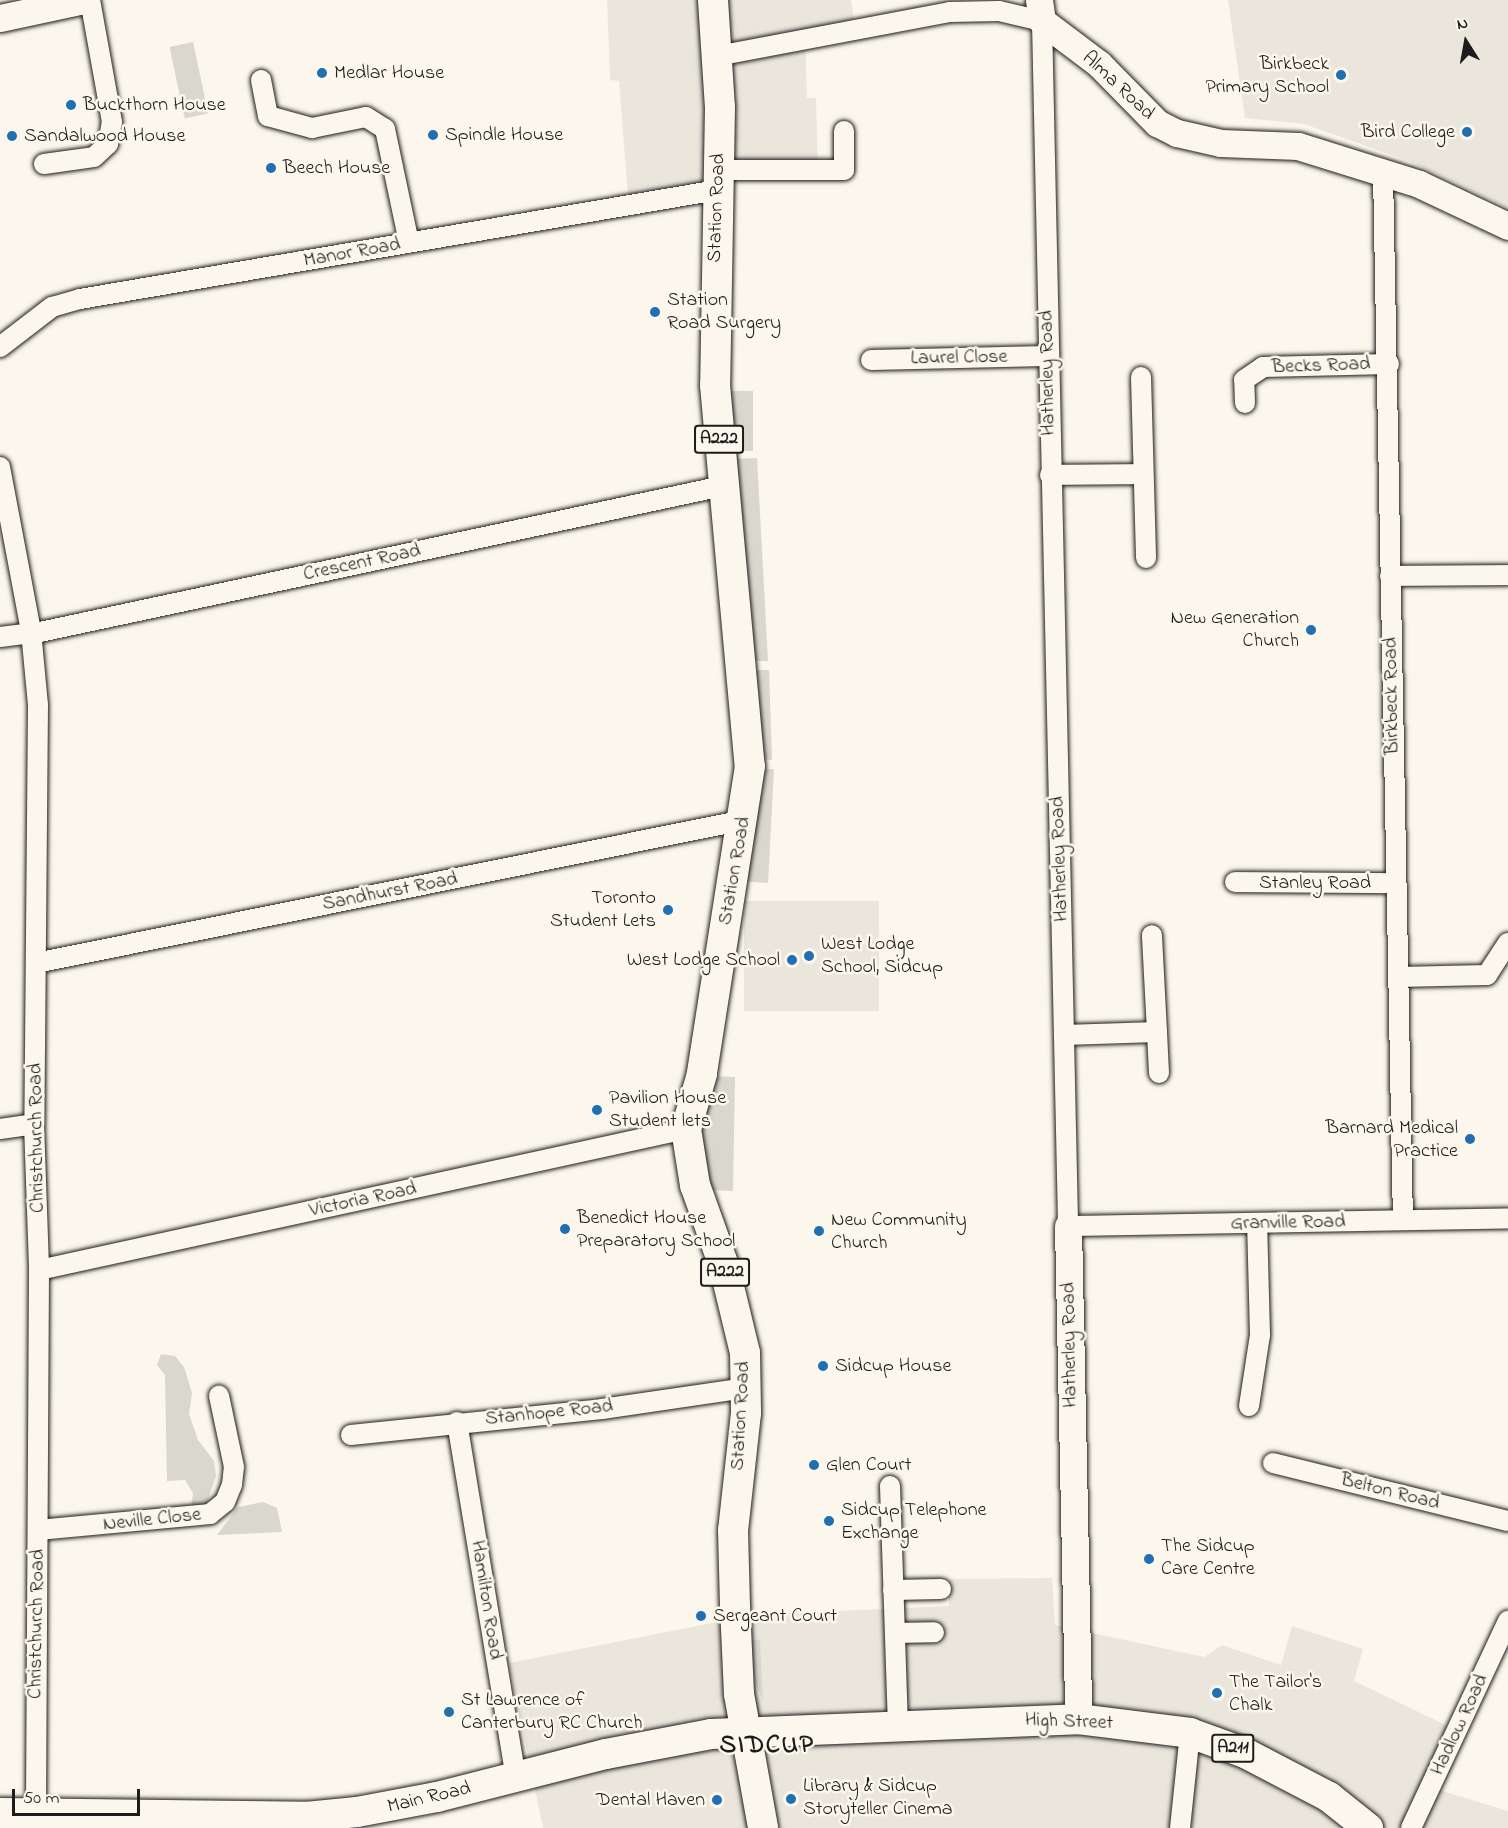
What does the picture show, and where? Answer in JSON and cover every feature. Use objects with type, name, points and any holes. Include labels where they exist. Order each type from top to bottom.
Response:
[{"type":"main road","name":"Station Road","points":[[713,0],[717,56],[718,180],[714,374],[750,766],[744,820],[702,1074],[686,1129],[694,1185],[737,1316],[746,1388],[733,1530],[738,1674],[745,1732]]},
{"type":"main road","name":"High Street","points":[[745,1732],[898,1724],[1078,1719],[1190,1733],[1245,1753],[1294,1776],[1368,1828]]},
{"type":"main road","name":"Main Road","points":[[0,1813],[36,1813],[175,1822],[367,1811],[606,1754],[745,1732]]},
{"type":"main road","name":"A222","points":[[745,1732],[763,1828]]},
{"type":"street","points":[[0,18],[84,0]]},
{"type":"street","points":[[44,164],[94,156],[108,144],[112,122],[90,0]]},
{"type":"street","name":"Alma Road","points":[[717,56],[950,12],[1041,11],[1099,64],[1157,123],[1177,133],[1221,142],[1286,143],[1383,172],[1451,197],[1508,226]]},
{"type":"street","name":"Hatherley Road","points":[[1041,11],[1078,1719]]},
{"type":"street","points":[[261,80],[268,116],[312,128],[366,117],[385,129],[409,243]]},
{"type":"street","name":"Manor Road","points":[[0,347],[52,307],[80,299],[409,243],[718,180],[844,170],[844,131]]},
{"type":"street","name":"Birkbeck Road","points":[[1383,172],[1389,364],[1390,576],[1403,1220]]},
{"type":"street","name":"Laurel Close","points":[[871,360],[1047,356]]},
{"type":"street","name":"Becks Road","points":[[1245,403],[1245,380],[1263,367],[1389,364]]},
{"type":"street","points":[[1141,377],[1146,558]]},
{"type":"street","name":"Christchurch Road","points":[[0,467],[31,631],[38,705],[34,1124],[39,1270],[36,1813]]},
{"type":"street","points":[[1050,475],[1143,474]]},
{"type":"street","name":"Crescent Road","points":[[0,637],[31,631],[40,632],[723,486]]},
{"type":"street","points":[[1390,576],[1508,575]]},
{"type":"street","name":"Sandhurst Road","points":[[36,963],[744,820]]},
{"type":"street","name":"Stanley Road","points":[[1235,882],[1396,883]]},
{"type":"street","points":[[1152,935],[1159,1073]]},
{"type":"street","points":[[1398,976],[1487,975],[1508,943]]},
{"type":"street","points":[[1064,1035],[1158,1032]]},
{"type":"street","points":[[0,1130],[34,1124]]},
{"type":"street","name":"Victoria Road","points":[[39,1270],[686,1129]]},
{"type":"street","name":"Granville Road","points":[[1068,1226],[1508,1218]]},
{"type":"street","points":[[1249,1406],[1260,1335],[1257,1224]]},
{"type":"street","name":"Stanhope Road","points":[[351,1435],[457,1422],[602,1409],[746,1388]]},
{"type":"street","name":"Neville Close","points":[[38,1530],[210,1514],[225,1502],[232,1485],[234,1467],[219,1396]]},
{"type":"street","name":"Hamilton Road","points":[[457,1422],[516,1777]]},
{"type":"street","name":"Belton Road","points":[[1273,1463],[1508,1521]]},
{"type":"street","points":[[890,1486],[898,1724]]},
{"type":"street","points":[[893,1590],[941,1590]]},
{"type":"street","name":"Hadlow Road","points":[[1411,1828],[1508,1621]]},
{"type":"street","points":[[895,1633],[934,1632]]},
{"type":"street","points":[[1180,1828],[1190,1733]]},
{"type":"street","points":[[0,1813],[1,1828]]},
{"type":"shaded area","points":[[607,0],[851,0],[854,21],[805,30],[807,98],[816,98],[818,170],[628,195],[619,81],[610,80]]},
{"type":"shaded area","name":"Birkbeck Primary School","points":[[1228,0],[1508,0],[1508,208],[1409,161],[1304,124],[1245,118]]},
{"type":"shaded area","points":[[193,42],[208,113],[185,118],[170,47]]},
{"type":"shaded area","points":[[724,391],[753,391],[753,451],[724,451]]},
{"type":"shaded area","points":[[757,458],[768,661],[751,661],[730,459]]},
{"type":"shaded area","points":[[752,670],[769,670],[772,760],[761,759]]},
{"type":"shaded area","points":[[761,769],[774,769],[768,883],[741,881]]},
{"type":"shaded area","name":"West Lodge School, Sidcup","points":[[744,901],[879,901],[879,1011],[744,1011]]},
{"type":"shaded area","points":[[708,1076],[735,1077],[733,1191],[707,1190],[699,1119]]},
{"type":"shaded area","points":[[161,1354],[175,1356],[184,1367],[192,1393],[189,1414],[198,1440],[214,1461],[216,1476],[206,1505],[191,1507],[193,1493],[185,1480],[167,1481],[165,1375],[157,1365]]},
{"type":"shaded area","points":[[263,1502],[277,1508],[282,1532],[217,1535],[238,1507]]},
{"type":"shaded area","points":[[1052,1578],[1055,1625],[1204,1657],[1222,1645],[1281,1665],[1292,1626],[1363,1649],[1354,1681],[1452,1728],[1426,1786],[1508,1811],[1508,1828],[543,1828],[509,1663],[753,1615],[949,1606],[949,1579]]},
{"type":"shaded area","points":[[750,1640],[760,1640],[763,1700],[754,1681]]},
{"type":"place","name":"Medlar House","points":[[322,73]]},
{"type":"place","name":"Birkbeck Primary School","points":[[1341,75]]},
{"type":"place","name":"Buckthorn House","points":[[71,105]]},
{"type":"place","name":"Bird College","points":[[1467,132]]},
{"type":"place","name":"Spindle House","points":[[433,135]]},
{"type":"place","name":"Sandalwood House","points":[[12,136]]},
{"type":"place","name":"Beech House","points":[[271,168]]},
{"type":"place","name":"Station Road Surgery","points":[[655,312]]},
{"type":"place","name":"New Generation Church","points":[[1311,630]]},
{"type":"place","name":"Toronto Student Lets","points":[[668,910]]},
{"type":"place","name":"West Lodge School, Sidcup","points":[[809,956]]},
{"type":"place","name":"West Lodge School","points":[[792,960]]},
{"type":"place","name":"Pavilion House Student lets","points":[[597,1110]]},
{"type":"place","name":"Barnard Medical Practice","points":[[1470,1139]]},
{"type":"place","name":"Benedict House Preparatory School","points":[[565,1229]]},
{"type":"place","name":"New Community Church","points":[[819,1231]]},
{"type":"place","name":"Sidcup House","points":[[823,1366]]},
{"type":"place","name":"Glen Court","points":[[814,1465]]},
{"type":"place","name":"Sidcup Telephone Exchange","points":[[829,1521]]},
{"type":"place","name":"The Sidcup Care Centre","points":[[1149,1559]]},
{"type":"place","name":"Sergeant Court","points":[[701,1616]]},
{"type":"place","name":"The Tailor's Chalk","points":[[1217,1693]]},
{"type":"place","name":"St Lawrence of Canterbury RC Church","points":[[449,1712]]},
{"type":"place","name":"Library & Sidcup Storyteller Cinema","points":[[791,1799]]},
{"type":"place","name":"Dental Haven","points":[[717,1800]]},
{"type":"district","name":"SIDCUP","points":[[767,1747]]}]
